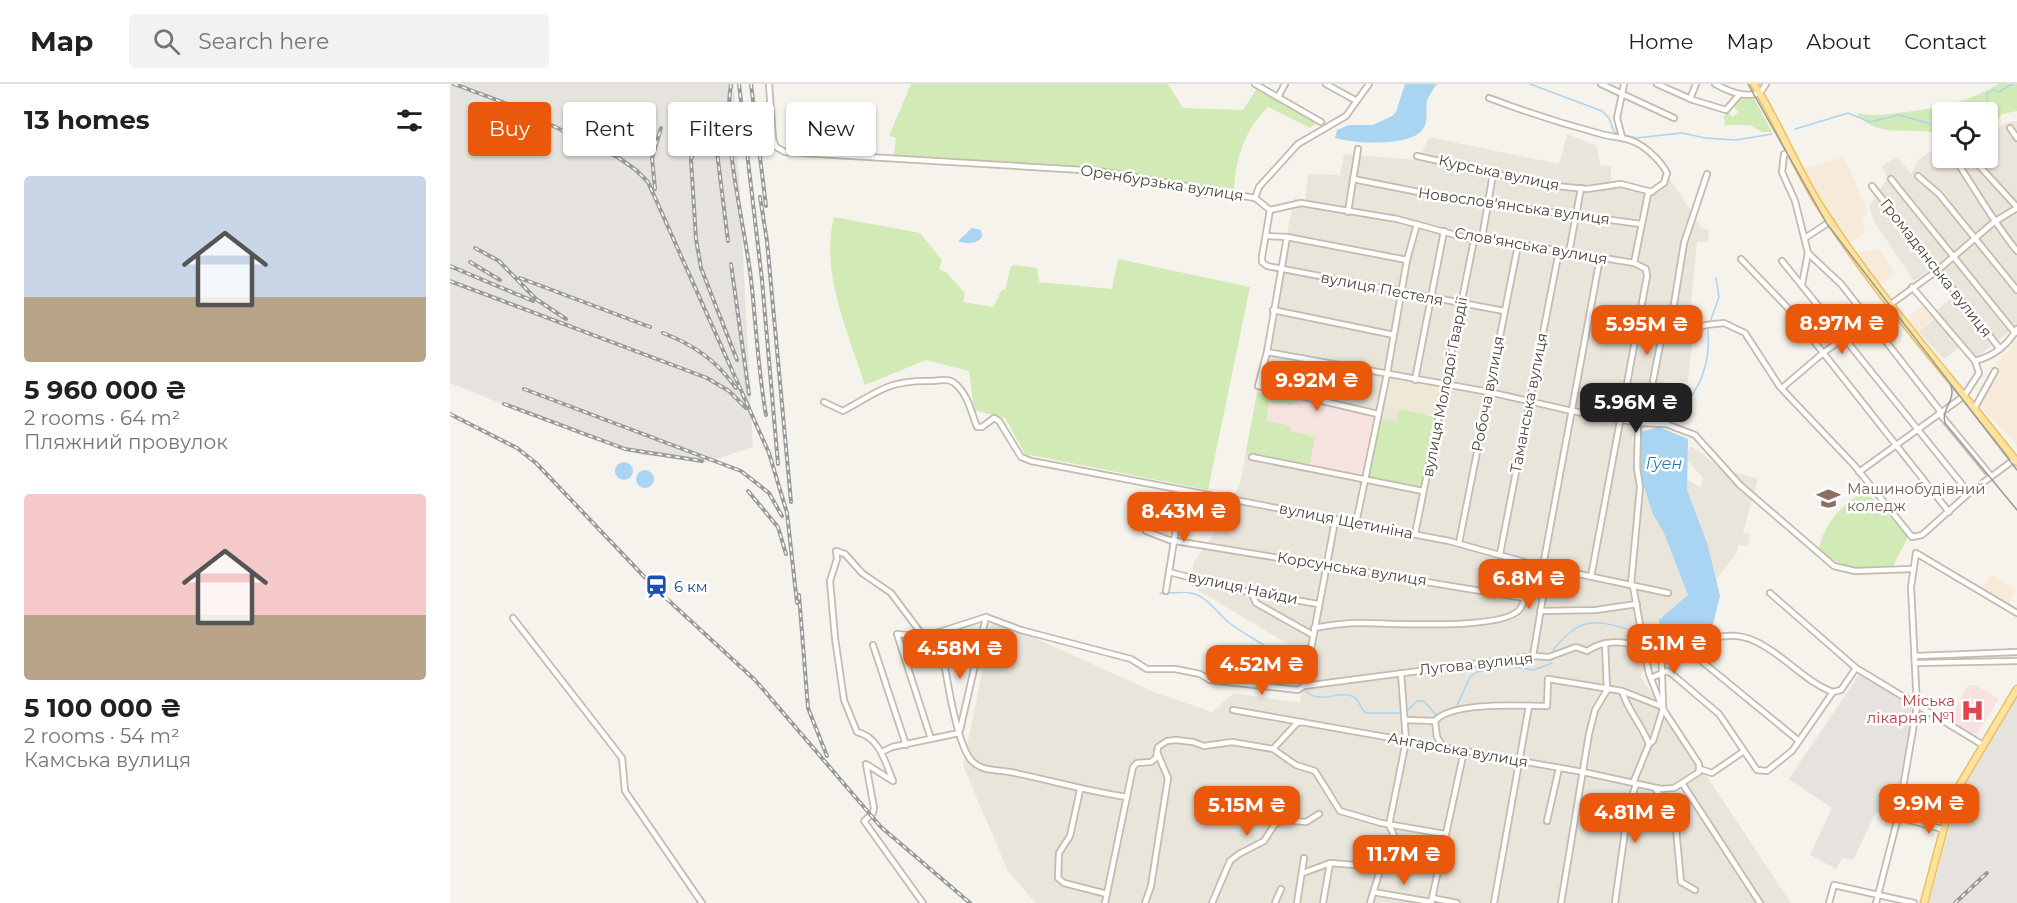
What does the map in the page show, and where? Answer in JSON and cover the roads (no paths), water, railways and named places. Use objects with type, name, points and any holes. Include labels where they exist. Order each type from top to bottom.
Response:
[{"type":"main road","points":[[1755,84],[1831,221],[1891,303],[2016,461]]},
{"type":"main road","points":[[1925,903],[1942,829],[1952,798],[2016,690]]},
{"type":"main road","points":[[1925,903],[1950,814],[1963,781]]},
{"type":"street","name":"Оренбурзька вулиця","points":[[769,84],[772,139],[776,147],[785,152],[1099,171],[1255,198]]},
{"type":"street","points":[[1255,84],[1321,122]]},
{"type":"street","points":[[1278,97],[1286,84]]},
{"type":"street","points":[[1326,84],[1354,100]]},
{"type":"street","points":[[1369,84],[1354,100],[1346,116],[1298,144],[1259,187],[1255,198],[1270,210],[1267,236],[1287,237],[1407,260]]},
{"type":"street","points":[[1601,84],[1674,118]]},
{"type":"street","points":[[1621,135],[1617,118],[1624,84]]},
{"type":"street","points":[[1657,84],[1690,99],[1726,110],[1740,94]]},
{"type":"street","points":[[1690,99],[1696,84]]},
{"type":"street","points":[[1715,84],[1740,94],[1760,93],[1766,84]]},
{"type":"street","points":[[1490,98],[1526,113],[1604,135],[1621,135],[1641,145],[1668,173],[1664,183],[1648,194],[1634,263]]},
{"type":"street","points":[[2010,128],[2017,138]]},
{"type":"street","points":[[1348,212],[1358,149]]},
{"type":"street","points":[[1791,152],[1784,154],[1781,168],[1795,201],[1808,253],[1802,284]]},
{"type":"street","name":"Курська вулиця","points":[[1417,156],[1545,185],[1581,188],[1621,184],[1652,192]]},
{"type":"street","points":[[1961,168],[1980,195],[1994,222],[2017,250]]},
{"type":"street","points":[[1782,388],[1823,353],[1847,339],[1912,287],[1938,270],[1994,222],[2017,207],[1981,168]]},
{"type":"street","points":[[1482,238],[1493,174]]},
{"type":"street","points":[[1669,335],[1684,243],[1707,174]]},
{"type":"street","points":[[1918,176],[1940,194],[2017,290]]},
{"type":"street","name":"Новослов'янська вулиця","points":[[1353,179],[1488,203],[1641,224]]},
{"type":"street","points":[[1891,179],[2016,331],[2000,350],[1988,358],[1975,361]]},
{"type":"street","name":"Громадянська вулиця","points":[[1872,186],[2000,350]]},
{"type":"street","points":[[1569,253],[1581,188]]},
{"type":"street","name":"Слов'янська вулиця","points":[[1270,210],[1297,202],[1417,224],[1474,240],[1482,238],[1634,263],[1644,267],[1647,273],[1637,335]]},
{"type":"street","points":[[1805,238],[1831,221]]},
{"type":"street","points":[[1356,523],[1387,374],[1407,260],[1417,224]]},
{"type":"street","points":[[1415,380],[1444,231]]},
{"type":"street","name":"вулиця Пестеля","points":[[1267,236],[1262,262],[1281,270],[1504,311]]},
{"type":"street","points":[[1287,237],[1267,352],[1258,384],[1260,389],[1378,414]]},
{"type":"street","name":"вулиця Молодої Гвардії","points":[[1415,534],[1474,240]]},
{"type":"street","name":"Робоча вулиця","points":[[1459,543],[1518,245]]},
{"type":"street","name":"Таманська вулиця","points":[[1500,554],[1559,251]]},
{"type":"street","points":[[1808,253],[1841,284],[1991,477]]},
{"type":"street","points":[[1533,656],[1545,567],[1600,258]]},
{"type":"street","points":[[1742,259],[1787,307],[1948,512]]},
{"type":"street","points":[[1782,261],[1969,493]]},
{"type":"street","points":[[1859,472],[1964,396],[1979,373],[1975,361],[1912,287]]},
{"type":"street","points":[[1273,310],[1394,335]]},
{"type":"street","points":[[1591,577],[1637,335],[1669,335],[1724,323],[1735,326],[1751,340],[1782,388],[1859,472],[1912,537],[1922,535],[1969,493],[2016,461]]},
{"type":"street","points":[[1653,381],[1662,335]]},
{"type":"street","points":[[1267,352],[1489,392],[1638,423],[1666,424],[1695,435],[1740,485],[1834,566],[1851,570],[1912,569]]},
{"type":"street","points":[[1974,409],[1995,371]]},
{"type":"street","name":"вулиця Щетиніна","points":[[824,402],[843,411],[876,390],[904,380],[945,379],[957,387],[970,404],[978,427],[982,427],[994,418],[999,421],[1021,457],[1182,491],[1314,513],[1335,521],[1459,543],[1532,564],[1668,592]]},
{"type":"street","points":[[1638,423],[1637,468],[1640,487],[1632,585],[1651,678],[1663,708],[1697,759],[1700,770]]},
{"type":"street","points":[[1252,457],[1423,491]]},
{"type":"street","points":[[1166,591],[1182,491]]},
{"type":"street","points":[[931,740],[897,634],[924,637],[986,617],[1021,630],[1131,659],[1147,669],[1175,669],[1200,674],[1210,680],[1298,690],[1304,686],[1335,521]]},
{"type":"street","name":"Корсунська вулиця","points":[[1146,531],[1165,539],[1524,598]]},
{"type":"street","points":[[923,903],[864,821],[873,813],[874,808],[866,764],[893,781],[882,752],[868,734],[857,732],[844,700],[830,581],[837,559],[836,551],[891,593],[924,637]]},
{"type":"street","points":[[1876,903],[1898,817],[1917,706],[1912,569],[1916,553],[2017,613]]},
{"type":"street","points":[[1314,628],[1358,623],[1468,623],[1516,612],[1524,598],[1532,564]]},
{"type":"street","name":"вулиця Найди","points":[[1169,572],[1251,592],[1318,604]]},
{"type":"street","points":[[1251,592],[1256,603],[1313,636]]},
{"type":"street","points":[[1770,593],[1856,668],[1983,745]]},
{"type":"street","points":[[1540,611],[1596,610],[1637,604]]},
{"type":"street","points":[[959,732],[986,617]]},
{"type":"street","points":[[513,618],[622,758],[625,791],[702,903]]},
{"type":"street","points":[[939,632],[959,732],[970,759],[977,765],[992,771],[1012,772],[1080,790],[1127,797]]},
{"type":"street","points":[[1644,649],[1660,643],[1696,648],[1714,638],[1748,637],[1788,661],[1823,688],[1833,692],[1841,690],[1856,668]]},
{"type":"street","name":"Лугова вулиця","points":[[1304,686],[1533,656],[1549,657],[1576,647],[1587,651],[1595,645],[1605,643],[1626,642],[1644,649]]},
{"type":"street","points":[[1561,903],[1594,710],[1607,690],[1605,643]]},
{"type":"street","points":[[1615,903],[1628,809],[1663,708],[1660,643]]},
{"type":"street","points":[[873,645],[906,745]]},
{"type":"street","points":[[1696,648],[1699,659],[1799,741]]},
{"type":"street","points":[[1916,656],[2017,652]]},
{"type":"street","points":[[1916,663],[2017,661]]},
{"type":"street","points":[[1370,903],[1380,867],[1395,838],[1389,825],[1407,741],[1401,673]]},
{"type":"street","points":[[1651,678],[1663,673],[1672,674],[1709,705],[1757,770],[1767,771],[1776,766],[1799,741],[1833,692]]},
{"type":"street","points":[[1405,715],[1437,718],[1451,710],[1547,706],[1548,679],[1622,691],[1663,708]]},
{"type":"street","points":[[1622,691],[1632,715],[1644,729],[1649,744]]},
{"type":"street","points":[[1494,903],[1529,706]]},
{"type":"street","name":"Ангарська вулиця","points":[[1233,710],[1583,772],[1654,788],[1667,790],[1682,783]]},
{"type":"street","points":[[1437,718],[1437,737],[1443,747]]},
{"type":"street","points":[[1273,749],[1297,723],[1306,722]]},
{"type":"street","points":[[882,752],[892,747],[959,732]]},
{"type":"street","points":[[1105,903],[1133,766],[1137,762],[1151,762],[1158,747],[1167,741],[1193,742],[1204,746],[1232,742],[1273,749],[1296,765],[1315,771],[1340,811],[1389,825],[1445,834]]},
{"type":"street","points":[[1431,901],[1464,751]]},
{"type":"street","points":[[1744,751],[1712,773],[1700,770],[1682,783],[1760,903]]},
{"type":"street","points":[[1145,903],[1151,886],[1168,778],[1157,752]]},
{"type":"street","points":[[1547,821],[1559,768]]},
{"type":"street","points":[[1654,788],[1675,818],[1681,882],[1695,890]]},
{"type":"street","points":[[1080,790],[1070,836],[1059,853],[1058,878],[1064,883],[1107,894]]},
{"type":"street","points":[[1212,903],[1230,861],[1264,841],[1275,824],[1284,820],[1306,822],[1319,814]]},
{"type":"street","points":[[1898,817],[1942,829]]},
{"type":"street","points":[[1297,903],[1304,858]]},
{"type":"street","points":[[1303,873],[1330,863],[1380,867]]},
{"type":"street","points":[[1323,903],[1330,863]]},
{"type":"street","points":[[1829,903],[1834,885],[1914,903]]},
{"type":"street","points":[[1275,903],[1281,889]]},
{"type":"street","points":[[1373,892],[1457,903]]},
{"type":"water","points":[[1405,84],[1437,84],[1427,101],[1425,126],[1417,135],[1395,141],[1368,143],[1335,138],[1337,130],[1349,125],[1373,125],[1392,116],[1396,112]]},
{"type":"water","points":[[972,228],[981,230],[982,237],[979,240],[971,243],[958,241]]},
{"type":"water","name":"Гуен","points":[[1659,427],[1688,439],[1687,490],[1708,546],[1720,596],[1712,628],[1692,639],[1671,636],[1659,626],[1659,620],[1688,595],[1664,533],[1653,514],[1639,472],[1641,432]]},
{"type":"water","points":[[624,462],[632,467],[633,471],[628,479],[624,480],[616,475],[615,471],[620,463]]},
{"type":"water","points":[[641,470],[649,470],[654,475],[652,486],[641,488],[636,483],[636,475]]},
{"type":"waterway","points":[[1530,84],[1602,111],[1609,118],[1614,132],[1636,138],[1682,133],[1705,138],[1736,140],[1772,134]]},
{"type":"waterway","points":[[1987,102],[1987,94],[1993,90],[1999,92],[2012,84]]},
{"type":"waterway","points":[[1795,129],[1848,113],[1870,122],[1899,115],[1932,124]]},
{"type":"waterway","points":[[1710,322],[1719,297],[1716,278]]},
{"type":"waterway","points":[[1677,419],[1702,378],[1707,356],[1708,330]]},
{"type":"waterway","points":[[1160,593],[1187,592],[1202,597],[1227,621],[1284,660],[1301,686],[1314,696],[1347,695],[1357,699],[1366,713],[1401,713]]},
{"type":"waterway","points":[[1553,650],[1572,631],[1589,623],[1608,624],[1634,631]]},
{"type":"waterway","points":[[1647,631],[1659,626]]},
{"type":"waterway","points":[[1456,708],[1470,677],[1477,672],[1509,666],[1534,670],[1552,663]]},
{"type":"waterway","points":[[1406,712],[1417,701],[1424,701],[1437,716]]},
{"type":"waterway","points":[[1442,718],[1451,714]]},
{"type":"tram line","points":[[1748,84],[1827,224],[2017,470]]},
{"type":"tram line","points":[[1951,386],[1952,396],[1945,413],[1945,423],[2017,510]]},
{"type":"railway","points":[[454,84],[510,105],[619,158],[648,182],[769,453],[787,513],[797,603]]},
{"type":"railway","points":[[731,84],[729,131],[751,279],[766,415]]},
{"type":"railway","points":[[739,84],[762,280],[778,464]]},
{"type":"railway","points":[[751,84],[766,206]]},
{"type":"railway","points":[[655,189],[652,158],[661,128]]},
{"type":"railway","points":[[692,156],[696,239],[701,268],[737,360]]},
{"type":"railway","points":[[717,156],[728,241]]},
{"type":"railway","points":[[760,197],[767,241],[791,502]]},
{"type":"railway","points":[[475,248],[499,261],[536,299],[566,319]]},
{"type":"railway","points":[[470,262],[500,280]]},
{"type":"railway","points":[[731,264],[749,394]]},
{"type":"railway","points":[[450,266],[533,301]]},
{"type":"railway","points":[[520,278],[650,327]]},
{"type":"railway","points":[[450,281],[707,378],[729,391],[746,408]]},
{"type":"railway","points":[[663,333],[704,354],[721,369],[736,388]]},
{"type":"railway","points":[[524,389],[741,471],[769,493],[782,516]]},
{"type":"railway","points":[[504,404],[625,449],[702,461]]},
{"type":"railway","points":[[450,414],[517,448],[536,463],[655,588],[755,680],[881,827],[970,903]]},
{"type":"railway","points":[[748,491],[778,527],[786,554]]},
{"type":"railway","points":[[799,595],[808,708],[827,756]]},
{"type":"railway","points":[[1955,903],[1987,873]]},
{"type":"place","name":"Машинобудівний коледж","points":[[1829,498]]},
{"type":"place","name":"6 км","points":[[656,587]]},
{"type":"place","name":"Міська лікарня №1","points":[[1973,710]]}]
